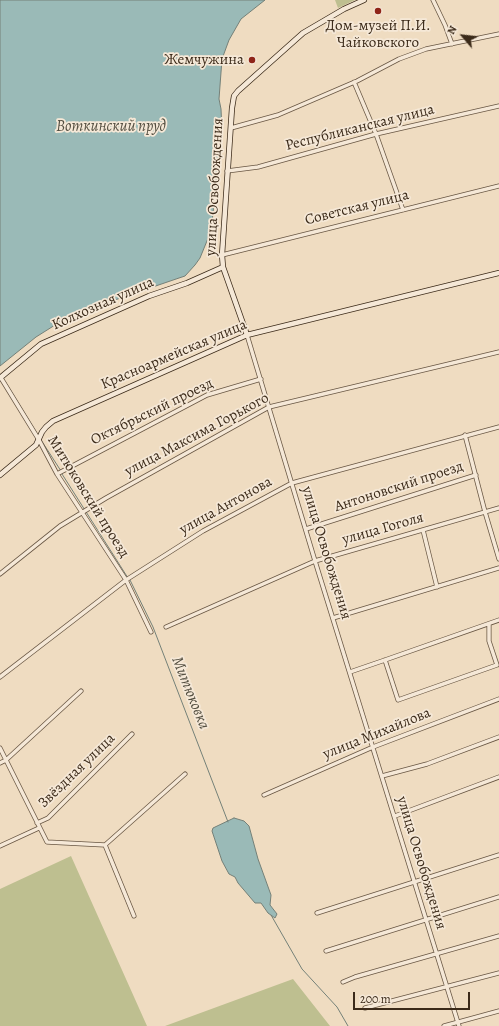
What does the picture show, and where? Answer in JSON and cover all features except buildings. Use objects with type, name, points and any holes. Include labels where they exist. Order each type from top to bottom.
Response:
[{"type":"street","name":"улица Освобождения","points":[[364,0],[344,9],[303,33],[234,96],[227,171],[222,255],[223,266],[248,335],[315,560],[459,1024]]},
{"type":"street","points":[[432,0],[445,25],[452,44]]},
{"type":"street","points":[[231,128],[278,115],[354,82],[399,59],[426,49],[499,34]]},
{"type":"street","points":[[354,82],[376,134],[403,210]]},
{"type":"street","name":"Республиканская улица","points":[[227,171],[258,167],[376,134],[499,106]]},
{"type":"street","name":"Советская улица","points":[[222,255],[499,186]]},
{"type":"street","name":"Колхозная улица","points":[[0,378],[41,344],[149,296],[187,283],[223,266]]},
{"type":"street","name":"Красноармейская улица","points":[[0,474],[32,449],[39,440],[42,432],[53,421],[248,335],[499,273]]},
{"type":"street","name":"улица Максима Горького","points":[[0,574],[60,526],[194,448],[269,407],[499,352]]},
{"type":"street","name":"Митюковский проезд","points":[[0,378],[39,440],[57,474],[126,580],[150,632]]},
{"type":"street","name":"Октябрьский проезд","points":[[57,474],[207,395],[261,379]]},
{"type":"street","name":"улица Антонова","points":[[0,677],[126,580],[202,531],[292,483],[499,427]]},
{"type":"street","points":[[466,435],[485,512],[499,556]]},
{"type":"street","name":"Антоновский проезд","points":[[306,529],[476,475]]},
{"type":"street","name":"улица Гоголя","points":[[166,627],[315,560],[499,508]]},
{"type":"street","points":[[423,530],[437,587]]},
{"type":"street","points":[[333,618],[499,568]]},
{"type":"street","points":[[350,672],[499,620]]},
{"type":"street","points":[[385,660],[398,700],[497,664],[489,641],[489,624]]},
{"type":"street","points":[[0,763],[6,760],[81,691]]},
{"type":"street","name":"улица Михайлова","points":[[264,795],[373,747],[499,699]]},
{"type":"street","name":"Звёздная улица","points":[[37,823],[48,818],[132,734]]},
{"type":"street","points":[[382,776],[427,764],[499,737]]},
{"type":"street","points":[[0,748],[47,842],[105,845],[185,774]]},
{"type":"street","points":[[395,816],[499,777]]},
{"type":"street","points":[[0,846],[39,828]]},
{"type":"street","points":[[105,845],[134,916]]},
{"type":"street","points":[[317,914],[499,855]]},
{"type":"street","points":[[326,951],[499,897]]},
{"type":"street","points":[[343,982],[355,977],[436,953],[499,936]]},
{"type":"street","points":[[365,1008],[499,973]]},
{"type":"street","points":[[444,1026],[459,1024],[499,1011]]},
{"type":"green space","points":[[335,0],[355,0],[338,8]]},
{"type":"green space","points":[[71,856],[147,1026],[0,1026],[0,889]]},
{"type":"green space","points":[[293,979],[330,1026],[165,1026]]},
{"type":"water","name":"Воткинский пруд","points":[[0,0],[265,0],[241,19],[229,40],[222,59],[219,99],[222,131],[211,231],[200,258],[195,265],[185,276],[71,315],[36,337],[0,366]]},
{"type":"water","points":[[234,818],[244,821],[249,826],[258,859],[271,895],[270,905],[277,914],[275,918],[268,913],[261,903],[255,903],[238,883],[235,877],[229,874],[222,861],[212,831],[213,828]]},
{"type":"waterway","name":"Митюковка","points":[[3,378],[38,435]]},
{"type":"waterway","name":"Митюковка","points":[[41,440],[61,471]]},
{"type":"waterway","name":"Митюковка","points":[[62,474],[128,578]]},
{"type":"waterway","name":"Митюковка","points":[[130,580],[153,627],[228,822]]},
{"type":"waterway","name":"Митюковка","points":[[271,915],[302,969],[337,1007],[348,1026]]},
{"type":"place","name":"Дом-музей П.И. Чайковского","points":[[378,11]]},
{"type":"place","name":"Жемчужина","points":[[252,60]]}]
